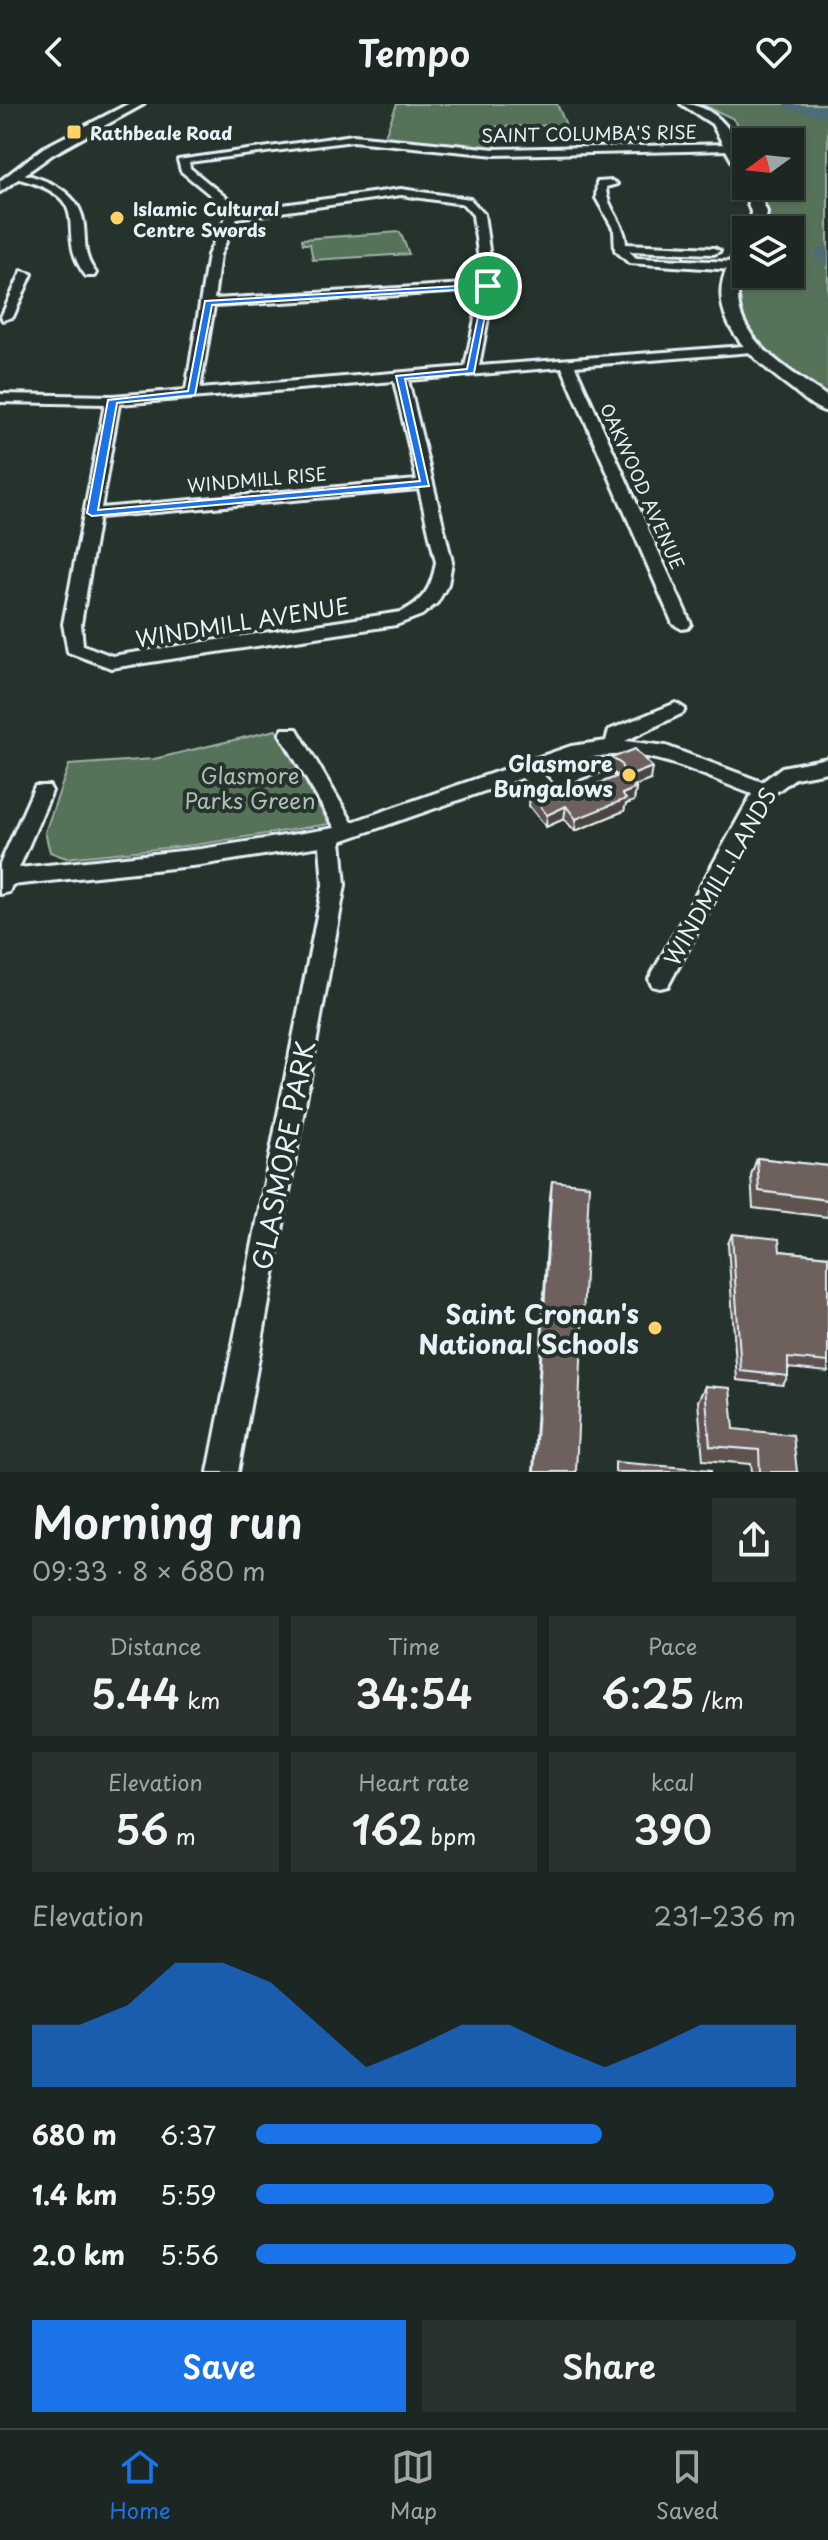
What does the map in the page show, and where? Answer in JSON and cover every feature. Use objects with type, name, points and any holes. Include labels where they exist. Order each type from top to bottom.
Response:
[{"type":"street","points":[[0,188],[16,167],[39,158],[138,104]]},
{"type":"street","points":[[687,104],[713,117],[732,147]]},
{"type":"street","name":"SAINT COLUMBA'S RISE","points":[[233,215],[231,207],[185,169],[183,160],[353,138],[495,152],[732,147]]},
{"type":"street","points":[[16,167],[56,189],[68,200],[79,227],[77,252],[90,273]]},
{"type":"street","points":[[612,184],[601,184],[601,198],[616,219],[625,257],[633,261],[732,266]]},
{"type":"street","points":[[192,393],[208,303],[208,281],[214,255],[233,215],[401,192],[466,201],[478,214],[488,286],[471,371]]},
{"type":"street","points":[[622,247],[700,249],[714,251],[712,256]]},
{"type":"street","points":[[7,317],[26,274]]},
{"type":"street","points":[[732,277],[728,298],[752,348],[828,406]]},
{"type":"street","points":[[208,303],[488,286]]},
{"type":"street","points":[[0,300],[17,300]]},
{"type":"street","points":[[0,398],[113,400],[752,348]]},
{"type":"street","name":"OAKWOOD AVENUE","points":[[567,363],[682,624]]},
{"type":"street","name":"WINDMILL AVENUE","points":[[113,400],[72,624],[74,648],[111,662],[396,620],[419,612],[432,600],[442,584],[444,562],[400,376]]},
{"type":"street","name":"WINDMILL RISE","points":[[92,513],[426,484]]},
{"type":"street","points":[[615,746],[616,735],[676,709]]},
{"type":"street","name":"GLASMORE PARK","points":[[223,1472],[334,885],[339,834],[290,734]]},
{"type":"street","points":[[2,883],[201,857],[339,834],[578,751],[615,746],[659,751],[764,791]]},
{"type":"street","name":"WINDMILL LANDS","points":[[660,979],[764,791],[789,772],[828,765]]},
{"type":"street","points":[[526,769],[554,799],[607,779]]},
{"type":"street","points":[[2,883],[42,791]]},
{"type":"green space","points":[[397,104],[557,104],[566,125],[484,127],[498,141],[496,148],[384,138]]},
{"type":"green space","points":[[701,104],[828,104],[828,397],[759,342],[747,325],[740,307],[739,288],[804,288],[804,216],[768,216],[763,200],[804,200],[804,128],[741,128],[732,118]]},
{"type":"green space","points":[[400,232],[409,254],[313,260],[310,244],[303,244],[302,239]]},
{"type":"green space","name":"Glasmore Parks Green","points":[[276,730],[329,824],[195,845],[66,858],[50,852],[45,832],[69,765],[154,759]]},
{"type":"building","points":[[635,749],[652,767],[627,777],[636,788],[622,794],[626,799],[576,819],[566,806],[547,815],[530,793],[542,789],[560,799],[624,774],[621,764],[612,758]]},
{"type":"building","points":[[757,1158],[828,1166],[828,1200],[759,1191]]},
{"type":"building","points":[[552,1181],[589,1185],[576,1472],[534,1472]]},
{"type":"building","points":[[732,1234],[779,1239],[780,1251],[828,1256],[828,1362],[788,1358],[788,1376],[741,1371]]},
{"type":"building","points":[[705,1386],[730,1388],[734,1429],[793,1435],[797,1472],[760,1472],[759,1450],[710,1446]]},
{"type":"building","points":[[615,1462],[711,1470],[711,1472],[615,1472]]},
{"type":"waterway","points":[[793,104],[828,112]]},
{"type":"waterway","points":[[828,253],[824,257],[828,259]]},
{"type":"place","name":"Rathbeale Road","points":[[74,132]]},
{"type":"place","name":"Islamic Cultural Centre Swords","points":[[117,218]]},
{"type":"place","name":"Glasmore Bungalows","points":[[629,775]]},
{"type":"place","name":"Saint Cronan's National Schools","points":[[655,1328]]},
{"type":"route","points":[[488,286],[483,325],[471,371],[400,376],[426,484],[92,513],[113,400],[192,393],[208,303],[488,286]]}]
